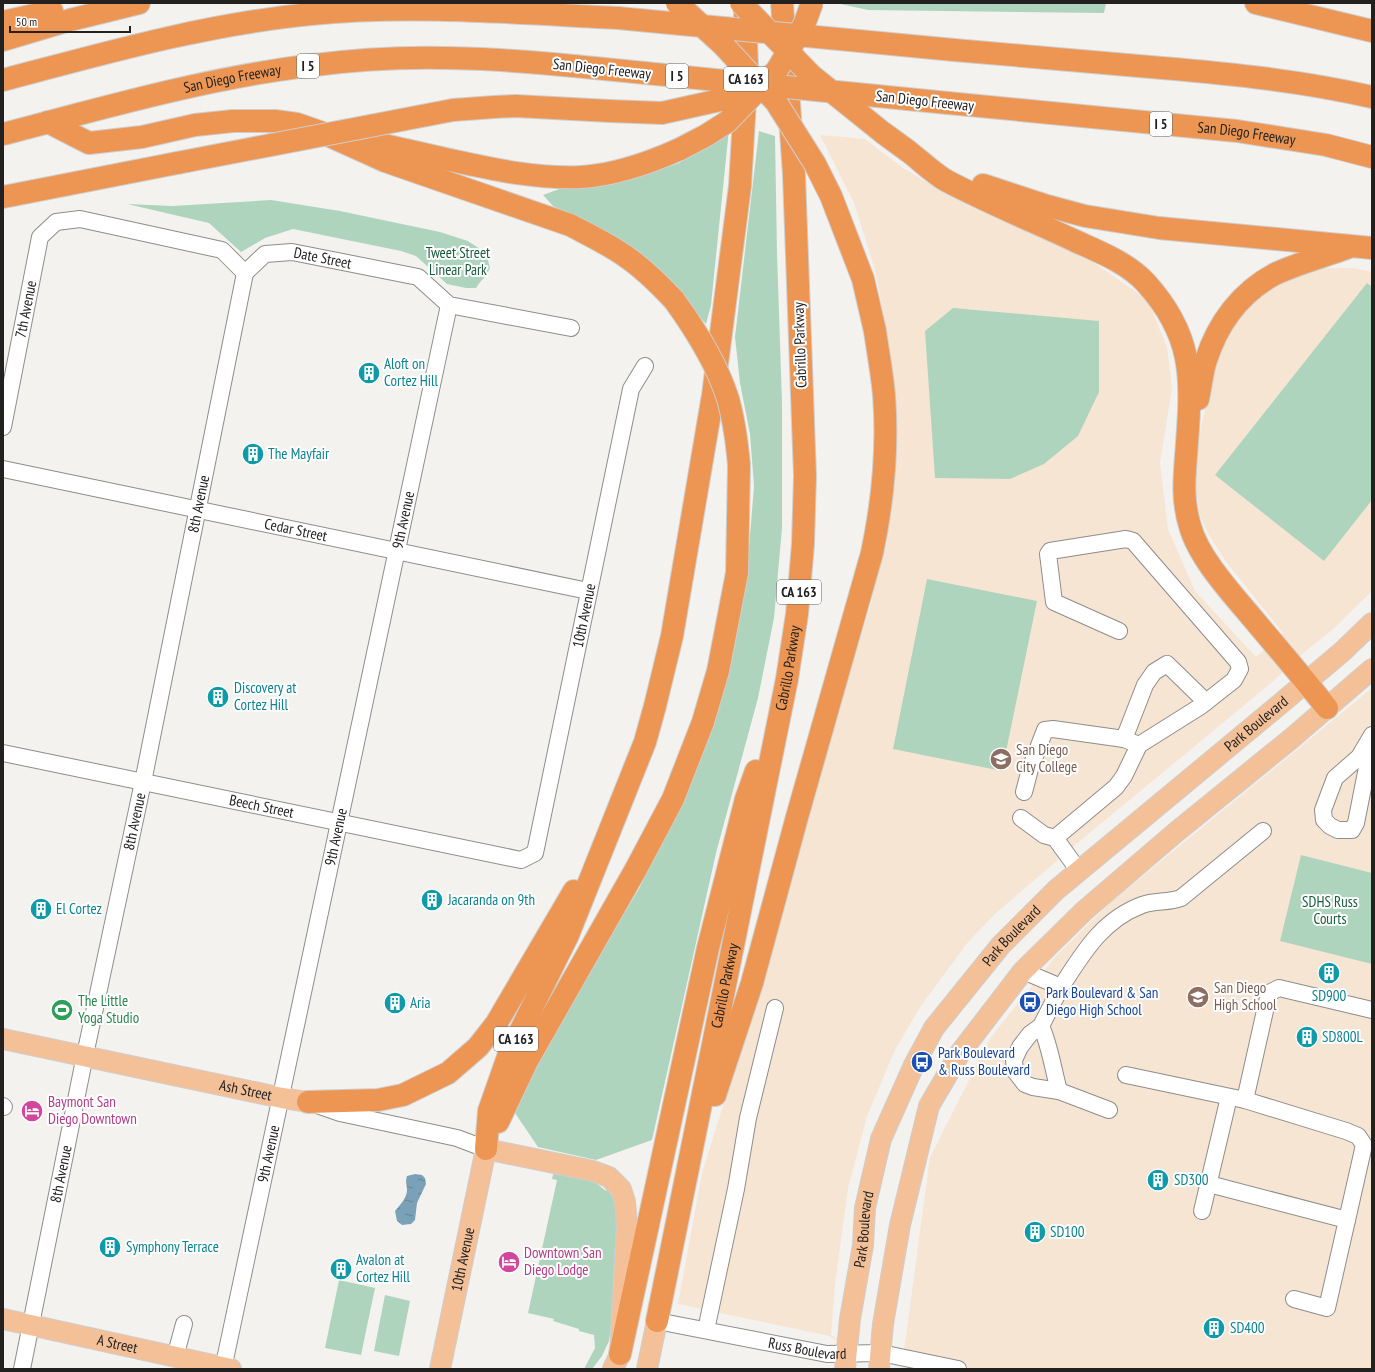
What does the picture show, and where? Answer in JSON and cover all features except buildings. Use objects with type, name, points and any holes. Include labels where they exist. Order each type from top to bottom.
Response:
[{"type":"highway","points":[[3,22],[88,3]]},
{"type":"highway","points":[[3,40],[70,20],[119,3]]},
{"type":"highway","points":[[70,20],[138,3]]},
{"type":"highway","points":[[586,3],[618,18]]},
{"type":"highway","points":[[677,3],[724,46],[776,102],[815,164],[831,196],[863,279],[875,331],[884,395],[886,445],[884,483],[880,515],[872,554],[797,817],[752,984],[683,1189]]},
{"type":"highway","points":[[741,3],[811,74],[882,132],[945,180],[1093,249],[1125,266],[1145,282],[1167,309],[1181,337],[1185,351],[1189,381],[1187,442],[1184,469],[1184,503],[1190,528],[1198,545],[1228,590],[1327,708]]},
{"type":"highway","name":"CA 163","points":[[486,1149],[489,1111],[509,1054],[568,935],[645,742],[672,636],[697,497],[713,395],[740,186],[747,67],[745,3]]},
{"type":"highway","name":"Cabrillo Parkway","points":[[657,1321],[786,679],[797,614],[803,544],[805,476],[794,175],[782,3]]},
{"type":"highway","points":[[323,133],[479,166],[543,176],[583,176],[619,171],[653,161],[680,149],[727,122],[777,70],[804,25],[812,3]]},
{"type":"highway","points":[[1256,3],[1372,31]]},
{"type":"highway","points":[[3,80],[188,33],[311,14],[383,10],[447,9],[618,18],[1149,67],[1264,78],[1333,88],[1372,96]]},
{"type":"highway","name":"San Diego Freeway","points":[[3,134],[150,95],[217,81],[306,66],[370,60],[444,58],[507,60],[574,66],[1237,131],[1326,145],[1372,157]]},
{"type":"highway","points":[[3,197],[454,110],[516,106],[662,113],[779,87]]},
{"type":"highway","points":[[48,122],[89,143],[142,137],[195,125],[233,121],[275,121],[297,124],[323,133],[385,161],[570,225],[596,238],[626,257],[651,277],[674,300],[699,337],[723,386],[733,418],[738,445],[737,573],[718,671],[703,722],[673,799],[636,869],[527,1061],[486,1149]]},
{"type":"highway","points":[[914,155],[964,178],[1037,203],[1085,216],[1159,228],[1363,247]]},
{"type":"highway","points":[[1187,442],[1206,361],[1212,343],[1223,323],[1240,300],[1253,288],[1276,274],[1363,247]]},
{"type":"highway","points":[[616,1361],[708,948],[746,799],[786,679]]},
{"type":"highway","points":[[308,1102],[378,1100],[403,1095],[448,1073],[478,1047],[500,1018],[610,828]]},
{"type":"main road","name":"Park Boulevard","points":[[846,1361],[850,1319],[863,1245],[865,1208],[881,1139],[914,1065],[934,1028],[1001,945],[1056,890],[1343,651],[1372,623]]},
{"type":"main road","name":"Park Boulevard","points":[[880,1361],[883,1324],[900,1225],[929,1106],[960,1053],[1022,971],[1084,911],[1372,669]]},
{"type":"main road","name":"Ash Street","points":[[3,1039],[85,1055],[282,1098],[308,1102]]},
{"type":"main road","points":[[486,1149],[594,1171],[609,1177],[621,1189],[625,1202],[627,1225],[616,1361]]},
{"type":"main road","name":"10th Avenue","points":[[440,1369],[486,1149]]},
{"type":"main road","name":"A Street","points":[[3,1320],[226,1368]]},
{"type":"main road","name":"CA 163","points":[[647,1369],[657,1321]]},
{"type":"street","name":"7th Avenue","points":[[3,426],[40,237],[56,222],[80,220],[222,250],[245,273]]},
{"type":"street","name":"Date Street","points":[[245,273],[265,254],[292,252],[418,277],[449,305]]},
{"type":"street","name":"8th Avenue","points":[[22,1369],[85,1055],[143,782],[245,273]]},
{"type":"street","points":[[449,305],[571,328]]},
{"type":"street","name":"9th Avenue","points":[[226,1368],[449,305]]},
{"type":"street","name":"10th Avenue","points":[[521,860],[535,853],[631,388],[646,366]]},
{"type":"street","name":"Cedar Street","points":[[3,469],[588,591]]},
{"type":"street","points":[[1055,838],[1116,786],[1124,776],[1139,745],[1206,702],[1234,680],[1240,669],[1238,662],[1134,541],[1126,539],[1050,550],[1048,554],[1054,602],[1119,631]]},
{"type":"street","points":[[1124,739],[1145,685],[1154,672],[1167,664],[1206,702]]},
{"type":"street","points":[[1024,792],[1030,768],[1045,730],[1053,729],[1124,739],[1139,745]]},
{"type":"street","points":[[1372,735],[1359,757],[1335,778],[1323,810],[1324,820],[1330,826],[1338,830],[1352,830],[1356,823],[1372,742]]},
{"type":"street","name":"Beech Street","points":[[3,753],[521,860]]},
{"type":"street","points":[[1021,818],[1044,835],[1055,838],[1079,871]]},
{"type":"street","points":[[1109,1110],[1059,1091],[1033,1087],[1025,1084],[1014,1071],[1014,1060],[1020,1047],[1030,1034],[1041,1026],[1061,987],[1085,948],[1106,927],[1125,913],[1142,904],[1173,901],[1181,898],[1262,831]]},
{"type":"street","points":[[1022,971],[1061,987]]},
{"type":"street","points":[[1202,1211],[1208,1184],[1237,1098],[1269,993],[1279,988],[1372,1010]]},
{"type":"street","points":[[706,1330],[738,1183],[741,1154],[748,1118],[775,1008]]},
{"type":"street","points":[[1041,1026],[1047,1040],[1059,1091]]},
{"type":"street","points":[[1126,1075],[1237,1098],[1346,1130],[1358,1136],[1364,1145],[1328,1308],[1294,1299]]},
{"type":"street","name":"Ash Street","points":[[308,1102],[340,1113],[457,1138],[486,1149]]},
{"type":"street","points":[[1208,1184],[1347,1220]]},
{"type":"street","name":"Russ Boulevard","points":[[657,1321],[827,1354],[846,1361],[880,1361],[958,1369]]},
{"type":"street","points":[[176,1357],[184,1324]]},
{"type":"shaded area","name":"San Diego City College","points":[[820,135],[865,139],[903,168],[952,197],[1000,217],[1084,256],[1148,300],[1167,347],[1172,388],[1160,463],[1168,529],[1195,591],[1256,657],[1283,633],[1227,563],[1210,537],[1200,516],[1196,490],[1196,466],[1201,427],[1219,345],[1243,310],[1270,287],[1306,268],[1353,268],[1372,272],[1372,591],[1331,631],[1308,649],[1271,683],[1080,841],[996,913],[968,942],[920,1007],[895,1050],[867,1116],[848,1188],[835,1285],[831,1335],[892,1369],[829,1336],[678,1304],[702,1173],[731,1080],[764,983],[822,765],[870,607],[889,517],[896,409],[890,348],[875,270],[854,203]]},
{"type":"shaded area","name":"San Diego High School","points":[[1372,688],[1372,1369],[977,1369],[903,1358],[930,1157],[991,1037],[1056,956],[1111,902]]},
{"type":"green space","points":[[836,3],[1106,3],[1104,13],[868,10]]},
{"type":"green space","points":[[729,129],[711,305],[706,324],[665,280],[612,238],[553,206],[543,195],[562,188],[645,175],[679,163]]},
{"type":"green space","points":[[759,131],[775,136],[782,402],[782,528],[774,618],[758,698],[716,853],[652,1140],[596,1160],[538,1147],[513,1110],[526,1080],[587,973],[639,889],[679,808],[728,672],[746,586],[754,486],[750,434],[740,383],[735,337]]},
{"type":"green space","name":"Tweet Street Linear Park","points":[[271,200],[340,211],[440,232],[468,241],[486,253],[490,268],[476,288],[466,288],[447,284],[416,256],[401,251],[293,229],[265,238],[241,252],[209,223],[127,204],[173,206]]},
{"type":"green space","points":[[1367,283],[1372,287],[1372,500],[1324,561],[1215,475]]},
{"type":"green space","points":[[953,308],[1099,321],[1099,392],[1078,436],[1044,464],[1010,479],[935,478],[925,331]]},
{"type":"green space","points":[[927,579],[1037,601],[1002,771],[893,749]]},
{"type":"green space","name":"SDHS Russ Courts","points":[[1301,855],[1372,873],[1372,964],[1280,941]]},
{"type":"green space","points":[[554,1170],[596,1180],[596,1183],[606,1191],[608,1188],[616,1203],[618,1216],[612,1322],[609,1341],[602,1356],[592,1369],[584,1369],[595,1348],[594,1335],[553,1321],[554,1319],[528,1313],[557,1180],[552,1179]]},
{"type":"green space","points":[[339,1280],[375,1288],[361,1355],[325,1348]]},
{"type":"green space","points":[[385,1295],[410,1301],[399,1356],[374,1351]]},
{"type":"water","points":[[415,1174],[422,1175],[425,1178],[426,1184],[417,1203],[415,1220],[411,1224],[402,1225],[397,1221],[395,1211],[406,1196],[407,1176]]},
{"type":"place","name":"Aloft on Cortez Hill","points":[[369,373]]},
{"type":"place","name":"The Mayfair","points":[[253,454]]},
{"type":"place","name":"Discovery at Cortez Hill","points":[[218,697]]},
{"type":"place","name":"San Diego City College","points":[[1001,759]]},
{"type":"place","name":"Jacaranda on 9th","points":[[432,900]]},
{"type":"place","name":"El Cortez","points":[[41,909]]},
{"type":"place","name":"SD900","points":[[1329,973]]},
{"type":"place","name":"San Diego High School","points":[[1198,997]]},
{"type":"place","name":"Park Boulevard & San Diego High School","points":[[1030,1002]]},
{"type":"place","name":"Aria","points":[[395,1003]]},
{"type":"place","name":"The Little Yoga Studio","points":[[62,1010]]},
{"type":"place","name":"SD800L","points":[[1307,1037]]},
{"type":"place","name":"Park Boulevard & Russ Boulevard","points":[[922,1062]]},
{"type":"place","name":"Baymont San Diego Downtown","points":[[32,1111]]},
{"type":"place","name":"SD300","points":[[1158,1180]]},
{"type":"place","name":"SD100","points":[[1035,1232]]},
{"type":"place","name":"Symphony Terrace","points":[[110,1247]]},
{"type":"place","name":"Downtown San Diego Lodge","points":[[509,1262]]},
{"type":"place","name":"Avalon at Cortez Hill","points":[[341,1269]]},
{"type":"place","name":"SD400","points":[[1214,1328]]}]
